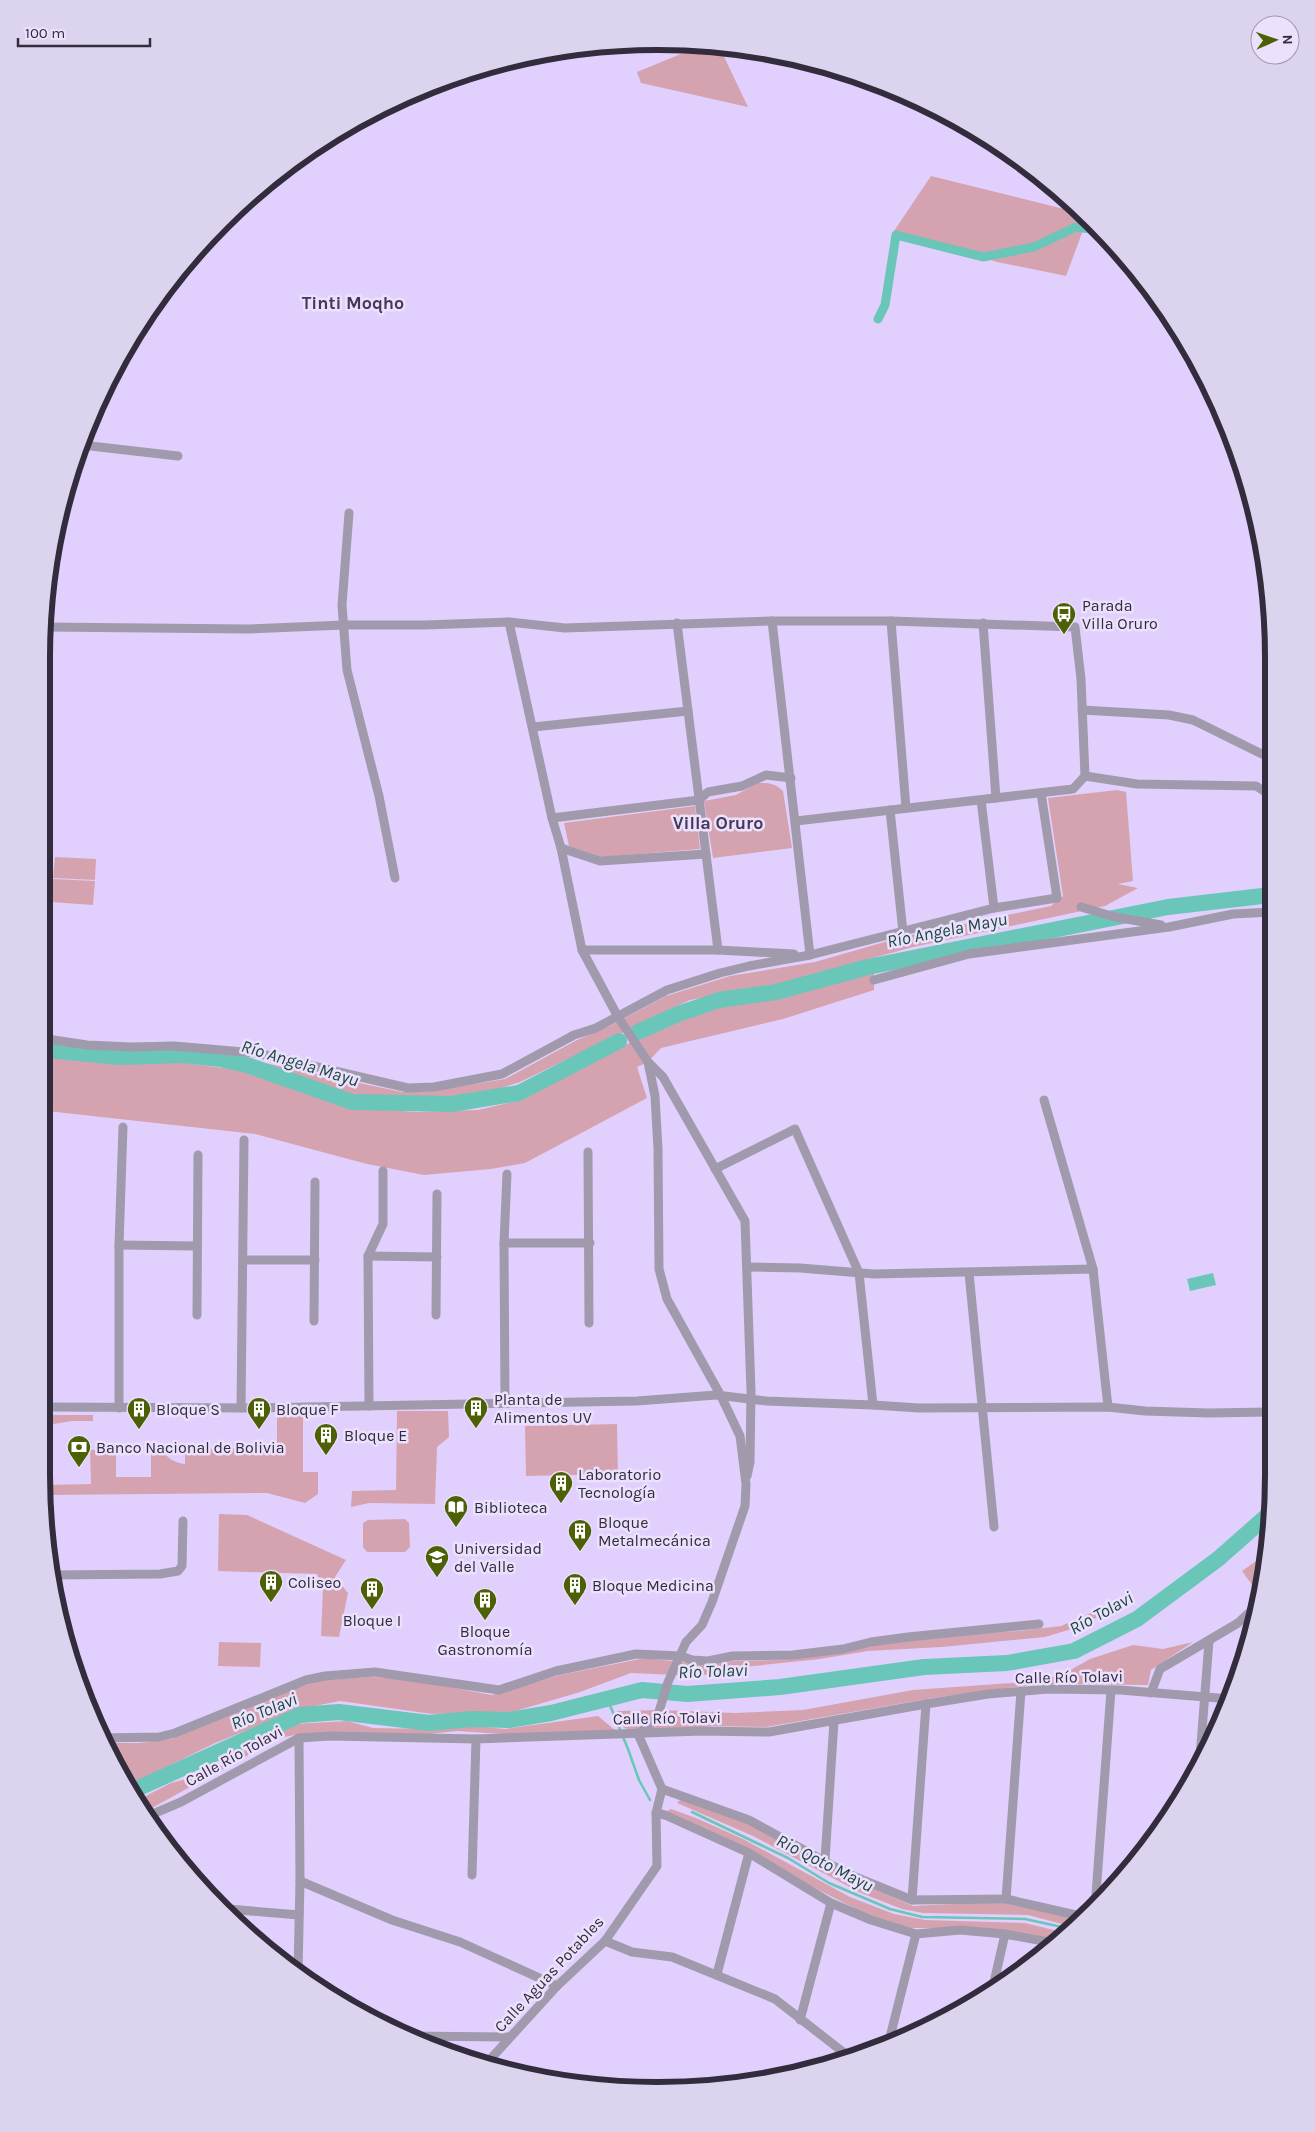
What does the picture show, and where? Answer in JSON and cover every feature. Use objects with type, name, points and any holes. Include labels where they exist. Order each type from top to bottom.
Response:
[{"type":"street","points":[[88,446],[178,456]]},
{"type":"street","points":[[349,513],[342,605],[348,670],[379,796],[395,878]]},
{"type":"street","points":[[51,627],[248,630],[344,625],[509,622],[565,628],[772,621],[983,623],[1075,627],[1086,776],[1073,789],[796,821]]},
{"type":"street","points":[[772,621],[810,955]]},
{"type":"street","points":[[509,622],[552,818],[561,848],[582,950],[618,1017],[648,1062],[662,1077],[745,1221],[751,1399],[750,1462],[745,1506],[712,1602],[702,1625],[686,1642],[668,1682],[657,1718],[638,1734],[662,1789],[749,1820],[848,1874],[912,1900],[1006,1900],[1075,1915]]},
{"type":"street","points":[[891,622],[906,808]]},
{"type":"street","points":[[677,623],[718,950]]},
{"type":"street","points":[[983,623],[996,798]]},
{"type":"street","points":[[1082,710],[1169,714],[1193,720],[1265,756]]},
{"type":"street","points":[[533,728],[688,711]]},
{"type":"street","points":[[552,818],[699,800],[708,792],[742,786],[766,775],[791,778]]},
{"type":"street","points":[[1086,776],[1137,784],[1256,786],[1265,792]]},
{"type":"street","points":[[50,1040],[87,1045],[174,1046],[257,1053],[408,1088],[426,1087],[502,1074],[574,1035],[618,1017],[667,990],[685,984],[749,966],[810,955],[994,908],[1057,898],[1041,793]]},
{"type":"street","points":[[981,800],[994,908]]},
{"type":"street","points":[[890,810],[903,932]]},
{"type":"street","points":[[561,848],[600,861],[706,854]]},
{"type":"street","points":[[1081,907],[1115,917],[1169,927]]},
{"type":"street","points":[[874,980],[969,954],[1169,927],[1233,914],[1265,912]]},
{"type":"street","points":[[582,950],[718,950],[810,955]]},
{"type":"street","points":[[648,1062],[655,1096],[658,1149],[659,1269],[667,1300],[721,1396],[740,1436],[746,1484]]},
{"type":"street","points":[[1044,1100],[1094,1270],[1108,1407]]},
{"type":"street","points":[[119,1408],[119,1245],[123,1127]]},
{"type":"street","points":[[714,1169],[795,1129],[859,1273],[874,1404]]},
{"type":"street","points":[[241,1408],[244,1140]]},
{"type":"street","points":[[588,1152],[589,1324]]},
{"type":"street","points":[[197,1315],[198,1155]]},
{"type":"street","points":[[369,1406],[368,1256],[383,1224],[383,1171]]},
{"type":"street","points":[[504,1403],[504,1243],[507,1174]]},
{"type":"street","points":[[314,1321],[315,1182]]},
{"type":"street","points":[[436,1315],[437,1194]]},
{"type":"street","points":[[504,1243],[590,1243]]},
{"type":"street","points":[[119,1245],[197,1246]]},
{"type":"street","points":[[368,1256],[437,1257]]},
{"type":"street","points":[[243,1260],[315,1260]]},
{"type":"street","points":[[747,1267],[800,1268],[859,1273],[1094,1270]]},
{"type":"street","points":[[969,1272],[994,1527]]},
{"type":"street","points":[[50,1407],[241,1408],[369,1406],[637,1401],[721,1396],[919,1408],[1108,1407],[1145,1411],[1200,1413],[1265,1412]]},
{"type":"street","points":[[59,1575],[151,1574],[178,1571],[182,1566],[183,1521]]},
{"type":"street","points":[[1151,1693],[1160,1670],[1238,1623],[1248,1613]]},
{"type":"street","points":[[111,1738],[158,1737],[175,1733],[306,1680],[325,1676],[375,1672],[499,1690],[556,1671],[636,1654],[681,1656],[692,1660],[708,1661],[733,1656],[793,1656],[908,1637],[1039,1624]]},
{"type":"street","points":[[1201,1746],[1208,1641]]},
{"type":"street","name":"Calle Río Tolavi","points":[[153,1814],[181,1802],[299,1738],[330,1736],[476,1739],[702,1731],[769,1732],[926,1704],[1048,1689],[1111,1690],[1222,1699]]},
{"type":"street","points":[[1097,1893],[1111,1690]]},
{"type":"street","points":[[1006,1900],[1021,1691]]},
{"type":"street","points":[[912,1900],[926,1704]]},
{"type":"street","points":[[825,1860],[834,1721]]},
{"type":"street","points":[[298,1964],[300,1915],[299,1738]]},
{"type":"street","points":[[472,1875],[476,1739]]},
{"type":"street","name":"Calle Aguas Potables","points":[[491,2058],[557,1986],[605,1941],[657,1866],[656,1813],[662,1789]]},
{"type":"street","points":[[656,1813],[665,1815],[749,1853],[831,1903],[871,1920],[916,1934],[960,1930],[1005,1934],[1046,1941]]},
{"type":"street","points":[[717,1974],[749,1853]]},
{"type":"street","points":[[300,1881],[392,1920],[460,1942],[557,1986]]},
{"type":"street","points":[[800,2020],[831,1903]]},
{"type":"street","points":[[234,1909],[300,1915]]},
{"type":"street","points":[[890,2036],[916,1934]]},
{"type":"street","points":[[994,1980],[1005,1934]]},
{"type":"street","points":[[605,1941],[632,1952],[672,1957],[775,1999],[844,2053]]},
{"type":"street","points":[[426,2036],[509,2037]]},
{"type":"shaded area","points":[[689,51],[723,54],[748,107],[641,83],[637,72]]},
{"type":"shaded area","points":[[931,176],[1068,210],[1084,225],[1066,276],[997,262],[894,231]]},
{"type":"shaded area","points":[[758,783],[772,784],[783,791],[792,848],[713,858],[704,801],[736,795]]},
{"type":"shaded area","points":[[1117,790],[1126,792],[1133,881],[1118,884],[1138,888],[1105,906],[913,947],[778,984],[690,1000],[520,1082],[489,1092],[451,1098],[355,1097],[250,1060],[402,1092],[425,1092],[505,1079],[577,1040],[610,1026],[666,996],[730,976],[815,962],[902,937],[1051,906],[1063,896],[1048,798]]},
{"type":"shaded area","points":[[695,806],[700,849],[602,857],[569,846],[564,823]]},
{"type":"shaded area","points":[[55,857],[96,859],[95,880],[53,878]]},
{"type":"shaded area","points":[[53,879],[95,881],[93,905],[51,902]]},
{"type":"shaded area","points":[[874,972],[874,990],[783,1019],[661,1048],[648,1062],[637,1067],[647,1098],[525,1163],[491,1169],[424,1175],[367,1164],[255,1134],[50,1111],[50,1056],[132,1063],[171,1061],[245,1071],[352,1108],[417,1112],[478,1110],[521,1100],[610,1052],[678,1020],[715,1008],[782,996],[847,973]]},
{"type":"shaded area","points":[[1213,1273],[1216,1285],[1190,1291],[1187,1279]]},
{"type":"shaded area","points":[[397,1411],[448,1411],[449,1437],[437,1447],[435,1504],[369,1503],[351,1507],[352,1491],[396,1490]]},
{"type":"shaded area","points":[[277,1412],[303,1412],[303,1472],[318,1472],[318,1494],[305,1503],[267,1493],[51,1495],[50,1485],[91,1484],[90,1450],[116,1450],[116,1477],[151,1477],[151,1449],[160,1451],[174,1461],[185,1464],[185,1449],[277,1448]]},
{"type":"shaded area","points":[[50,1415],[93,1415],[93,1421],[72,1421],[50,1425]]},
{"type":"shaded area","points":[[617,1424],[618,1474],[526,1476],[525,1426]]},
{"type":"shaded area","points":[[219,1514],[247,1515],[346,1560],[335,1577],[348,1593],[339,1637],[321,1636],[323,1587],[317,1574],[218,1571]]},
{"type":"shaded area","points":[[405,1519],[409,1523],[410,1547],[405,1552],[367,1552],[363,1547],[363,1523],[368,1520]]},
{"type":"shaded area","points":[[1259,1559],[1254,1587],[1242,1571]]},
{"type":"shaded area","points":[[1127,1597],[1085,1625],[1045,1637],[942,1647],[868,1651],[820,1659],[744,1667],[699,1676],[631,1673],[580,1692],[512,1712],[432,1714],[340,1701],[299,1709],[215,1743],[140,1780],[133,1781],[113,1743],[139,1743],[171,1739],[299,1687],[324,1680],[370,1677],[400,1678],[492,1695],[560,1675],[645,1658],[709,1665],[733,1661],[777,1660],[841,1653],[870,1645],[1061,1626]]},
{"type":"shaded area","points":[[219,1642],[261,1643],[260,1667],[218,1666]]},
{"type":"shaded area","points":[[1193,1642],[1151,1670],[1148,1685],[1061,1684],[1022,1686],[933,1698],[766,1727],[713,1726],[641,1733],[624,1728],[617,1711],[660,1710],[735,1713],[803,1710],[913,1690],[1037,1681],[1063,1674],[1090,1659],[1133,1645],[1163,1649]]},
{"type":"shaded area","points":[[598,1716],[616,1731],[517,1735],[457,1731],[429,1734],[300,1734],[279,1738],[150,1809],[143,1797],[171,1783],[210,1773],[268,1736],[294,1724],[347,1721],[373,1728],[431,1729],[464,1725],[505,1729]]},
{"type":"shaded area","points":[[681,1799],[748,1822],[845,1877],[913,1906],[975,1903],[1008,1904],[1072,1918],[1065,1925],[1028,1915],[923,1913],[902,1909],[861,1893],[753,1836],[677,1803]]},
{"type":"shaded area","points":[[671,1809],[696,1818],[743,1839],[850,1897],[894,1914],[925,1920],[1025,1923],[1058,1931],[1049,1938],[964,1928],[911,1928],[870,1916],[665,1812]]},
{"type":"waterway","points":[[878,319],[885,305],[896,235],[983,257],[1034,247],[1076,227],[1088,229]]},
{"type":"waterway","name":"Río Angela Mayu","points":[[638,1032],[678,1014],[719,1000],[776,992],[868,967],[1168,907],[1265,896]]},
{"type":"waterway","name":"Río Angela Mayu","points":[[50,1050],[120,1057],[183,1055],[220,1059],[247,1065],[352,1102],[452,1104],[519,1093],[619,1041]]},
{"type":"waterway","name":"Río Tolavi","points":[[137,1789],[300,1715],[339,1712],[429,1723],[472,1719],[509,1720],[551,1713],[642,1690],[687,1694],[780,1687],[924,1667],[1007,1663],[1074,1651],[1137,1619],[1218,1559],[1264,1519]]},
{"type":"waterway","points":[[607,1698],[639,1780],[650,1800]]},
{"type":"waterway","name":"Rio Qoto Mayu","points":[[692,1812],[788,1858],[829,1883],[890,1909],[922,1917],[1025,1919],[1062,1927]]},
{"type":"place","name":"Parada Villa Oruro","points":[[1064,635]]},
{"type":"place","name":"Planta de Alimentos UV","points":[[476,1429]]},
{"type":"place","name":"Bloque S","points":[[139,1430]]},
{"type":"place","name":"Bloque F","points":[[259,1430]]},
{"type":"place","name":"Bloque E","points":[[326,1456]]},
{"type":"place","name":"Banco Nacional de Bolivia","points":[[79,1468]]},
{"type":"place","name":"Laboratorio Tecnología","points":[[561,1504]]},
{"type":"place","name":"Biblioteca","points":[[456,1528]]},
{"type":"place","name":"Bloque Metalmecánica","points":[[580,1552]]},
{"type":"place","name":"Universidad del Valle","points":[[437,1578]]},
{"type":"place","name":"Coliseo","points":[[271,1603]]},
{"type":"place","name":"Bloque Medicina","points":[[575,1606]]},
{"type":"place","name":"Bloque I","points":[[372,1610]]},
{"type":"place","name":"Bloque Gastronomía","points":[[485,1621]]},
{"type":"district","name":"Tinti Moqho","points":[[353,303]]},
{"type":"district","name":"Villa Oruro","points":[[718,823]]}]
